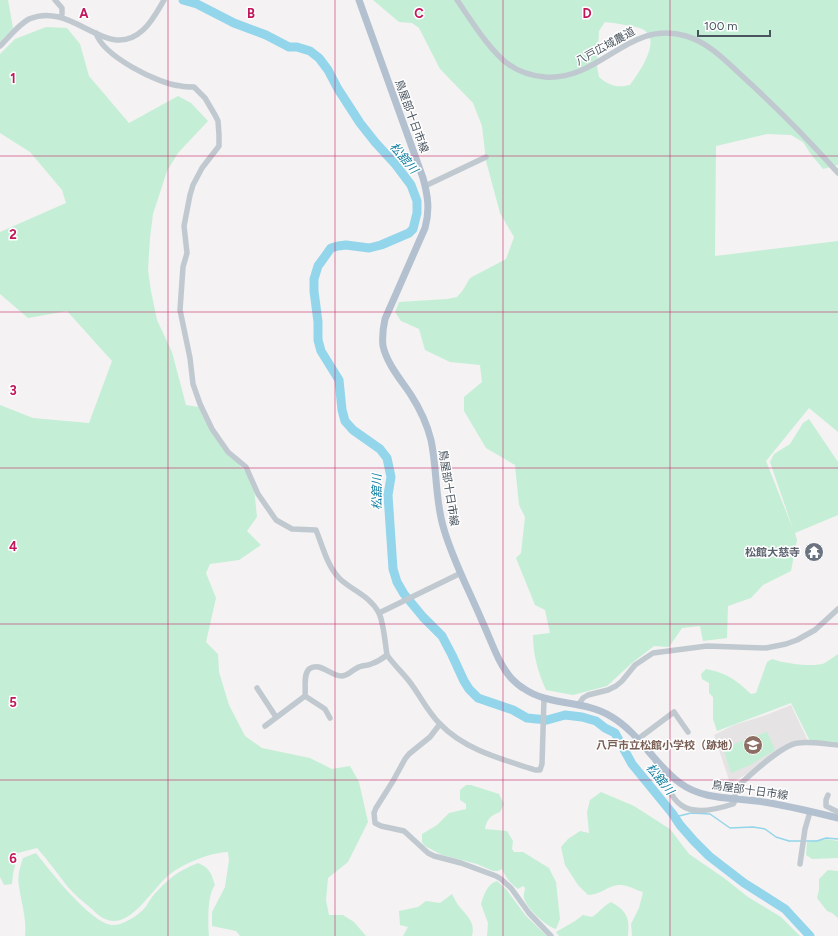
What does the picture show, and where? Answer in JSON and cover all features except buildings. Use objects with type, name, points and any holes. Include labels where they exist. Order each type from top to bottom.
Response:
[{"type":"main road","name":"鳥屋部十日市線","points":[[358,0],[428,198],[425,228],[385,319],[383,344],[388,359],[418,406],[426,426],[431,440],[439,506],[448,543],[500,661],[511,678],[522,688],[533,694],[544,699],[595,708],[607,714],[626,727],[672,776],[689,789],[713,797],[763,801],[838,818]]},
{"type":"street","points":[[55,0],[62,8],[62,14]]},
{"type":"street","name":"八戸広域農道","points":[[457,0],[502,59],[518,70],[540,77],[564,77],[575,74],[588,68],[631,42],[647,36],[670,33],[697,40],[711,49],[758,90],[838,173]]},
{"type":"street","points":[[0,46],[30,18],[47,13],[62,14],[76,20],[96,33],[114,39],[130,37],[142,30],[151,20],[162,3]]},
{"type":"street","points":[[96,33],[98,38],[109,50],[140,72],[165,82],[181,86],[194,87],[205,98],[216,115],[219,129],[219,146],[202,168],[193,185],[184,226],[187,253],[183,267],[180,310],[190,358],[193,384],[200,404],[212,429],[228,452],[246,467],[258,494],[276,520],[292,529],[316,530],[329,564],[334,572],[341,580],[364,595],[379,613],[388,655],[410,682],[440,724],[465,743],[484,753],[535,770],[540,770],[542,764],[544,699]]},
{"type":"street","points":[[425,186],[486,157]]},
{"type":"street","points":[[379,613],[461,573]]},
{"type":"street","points":[[579,704],[583,698],[588,695],[608,690],[616,686],[635,665],[653,653],[707,646],[766,648],[786,644],[815,630],[838,609]]},
{"type":"street","points":[[265,726],[305,696],[307,673],[310,669],[318,667],[335,675],[343,676],[347,675],[359,666],[376,663],[388,655]]},
{"type":"street","points":[[258,688],[276,717]]},
{"type":"street","points":[[305,696],[325,709],[330,718]]},
{"type":"street","points":[[638,739],[674,712],[688,732]]},
{"type":"street","points":[[440,724],[430,737],[405,759],[376,808],[374,813],[375,823],[381,826],[404,831],[428,853],[434,856],[461,863],[501,879],[511,888],[529,913],[551,936]]},
{"type":"street","points":[[654,757],[656,766],[678,802],[684,807],[696,810],[711,810],[733,804],[736,788],[779,751],[790,745],[798,743],[838,745]]},
{"type":"street","points":[[828,795],[826,806],[838,812]]},
{"type":"street","points":[[800,864],[805,830],[810,812]]},
{"type":"shaded area","name":"八戸市立松館小学校（跡地）","points":[[791,705],[808,741],[800,740],[755,770],[730,783],[714,735],[734,725]]},
{"type":"green space","points":[[0,0],[8,0],[13,28],[0,42]]},
{"type":"green space","points":[[373,0],[838,0],[838,165],[823,169],[803,142],[791,135],[767,134],[716,146],[715,256],[838,241],[838,432],[809,408],[766,461],[793,529],[770,462],[774,454],[790,444],[803,423],[809,419],[838,462],[838,515],[795,533],[797,540],[791,571],[763,585],[751,598],[728,606],[727,638],[703,641],[700,626],[682,628],[669,647],[654,646],[632,663],[607,686],[573,695],[546,690],[536,663],[533,635],[550,633],[545,610],[535,605],[516,558],[521,553],[525,517],[519,505],[515,465],[486,448],[464,411],[464,397],[482,382],[480,365],[450,362],[425,350],[419,329],[401,321],[395,312],[399,302],[457,297],[470,278],[506,259],[514,237],[500,213],[486,161],[482,126],[473,103],[440,69],[419,28],[412,23],[399,22]],"holes":[[[605,22],[631,26],[644,30],[649,35],[651,42],[647,58],[630,85],[613,86],[599,77],[597,66],[599,31]]]},
{"type":"green space","points":[[46,27],[67,28],[80,44],[89,76],[129,123],[178,96],[191,103],[208,121],[178,153],[167,171],[153,214],[148,270],[157,320],[172,352],[186,405],[199,407],[207,422],[240,466],[248,474],[254,488],[257,517],[247,531],[261,545],[239,560],[210,564],[206,573],[216,598],[206,642],[218,654],[219,672],[229,705],[245,736],[262,748],[310,758],[332,769],[350,766],[359,782],[368,822],[348,862],[328,878],[326,900],[329,915],[343,915],[354,922],[366,936],[240,936],[236,931],[212,926],[212,912],[225,887],[229,860],[228,852],[213,854],[182,866],[162,881],[131,914],[122,919],[113,921],[100,916],[76,895],[37,848],[18,853],[12,884],[4,885],[0,877],[0,405],[33,418],[89,423],[112,361],[67,311],[28,318],[0,294],[0,232],[66,203],[62,190],[30,152],[0,133],[0,54],[15,39]]},
{"type":"green space","points":[[838,654],[838,743],[810,741],[791,703],[717,731],[713,719],[713,697],[709,693],[709,683],[702,679],[701,674],[706,669],[731,678],[751,694],[756,693],[767,662],[772,659],[783,662],[813,665],[825,663]]},
{"type":"green space","points":[[767,732],[775,750],[750,765],[731,773],[723,748]]},
{"type":"green space","points":[[466,785],[471,785],[499,794],[504,804],[500,812],[488,820],[485,829],[507,831],[513,841],[512,849],[514,852],[523,852],[549,868],[556,882],[560,919],[556,929],[547,925],[533,912],[524,898],[525,888],[523,886],[518,889],[515,887],[508,880],[502,869],[493,871],[477,864],[442,855],[425,846],[422,842],[422,834],[437,825],[449,813],[466,809],[466,804],[460,800],[460,790]]},
{"type":"green space","points":[[601,792],[634,806],[670,829],[689,854],[724,878],[748,897],[781,917],[800,936],[632,936],[631,924],[639,908],[643,892],[628,886],[618,885],[610,887],[597,894],[588,895],[578,885],[565,865],[561,847],[568,839],[580,831],[589,833],[587,812],[590,800]]},
{"type":"green space","points":[[827,839],[838,841],[838,858],[812,859],[806,855],[807,842]]},
{"type":"green space","points":[[36,853],[60,883],[81,905],[92,915],[111,925],[124,923],[140,913],[163,885],[178,873],[198,863],[210,871],[215,885],[209,902],[209,936],[25,936],[24,911],[18,883],[23,858]]},
{"type":"green space","points":[[828,870],[838,871],[838,918],[827,911],[817,898],[819,879]]},
{"type":"green space","points":[[497,881],[506,889],[526,916],[547,936],[487,936],[488,923],[481,904],[488,887]]},
{"type":"green space","points":[[452,894],[473,927],[472,936],[403,936],[408,927],[400,925],[399,911],[418,907],[426,901],[440,903]]},
{"type":"green space","points":[[611,902],[624,912],[628,920],[628,936],[559,936],[556,932],[583,915],[592,917]]},
{"type":"waterway","name":"松舘川","points":[[183,0],[197,4],[234,23],[266,35],[289,47],[297,47],[310,51],[319,58],[328,70],[338,89],[360,123],[411,185],[417,201],[417,213],[413,229],[409,233],[381,245],[369,248],[346,245],[331,248],[318,266],[314,279],[318,340],[321,351],[339,380],[342,410],[345,421],[353,430],[380,449],[387,458],[391,477],[388,495],[393,569],[397,582],[404,594],[423,617],[442,636],[464,681],[469,689],[478,698],[513,710],[527,718],[547,720],[565,715],[582,717],[596,721],[615,733],[632,764],[694,841],[709,856],[744,883],[785,909],[810,936]]},
{"type":"waterway","points":[[676,819],[679,816],[691,813],[710,814],[730,828],[753,827],[765,829],[776,837],[789,841],[801,841]]},
{"type":"waterway","points":[[805,841],[817,841],[826,838],[838,839]]},
{"type":"place","name":"松館大慈寺","points":[[814,552]]},
{"type":"place","name":"八戸市立松館小学校（跡地）","points":[[753,745]]}]
